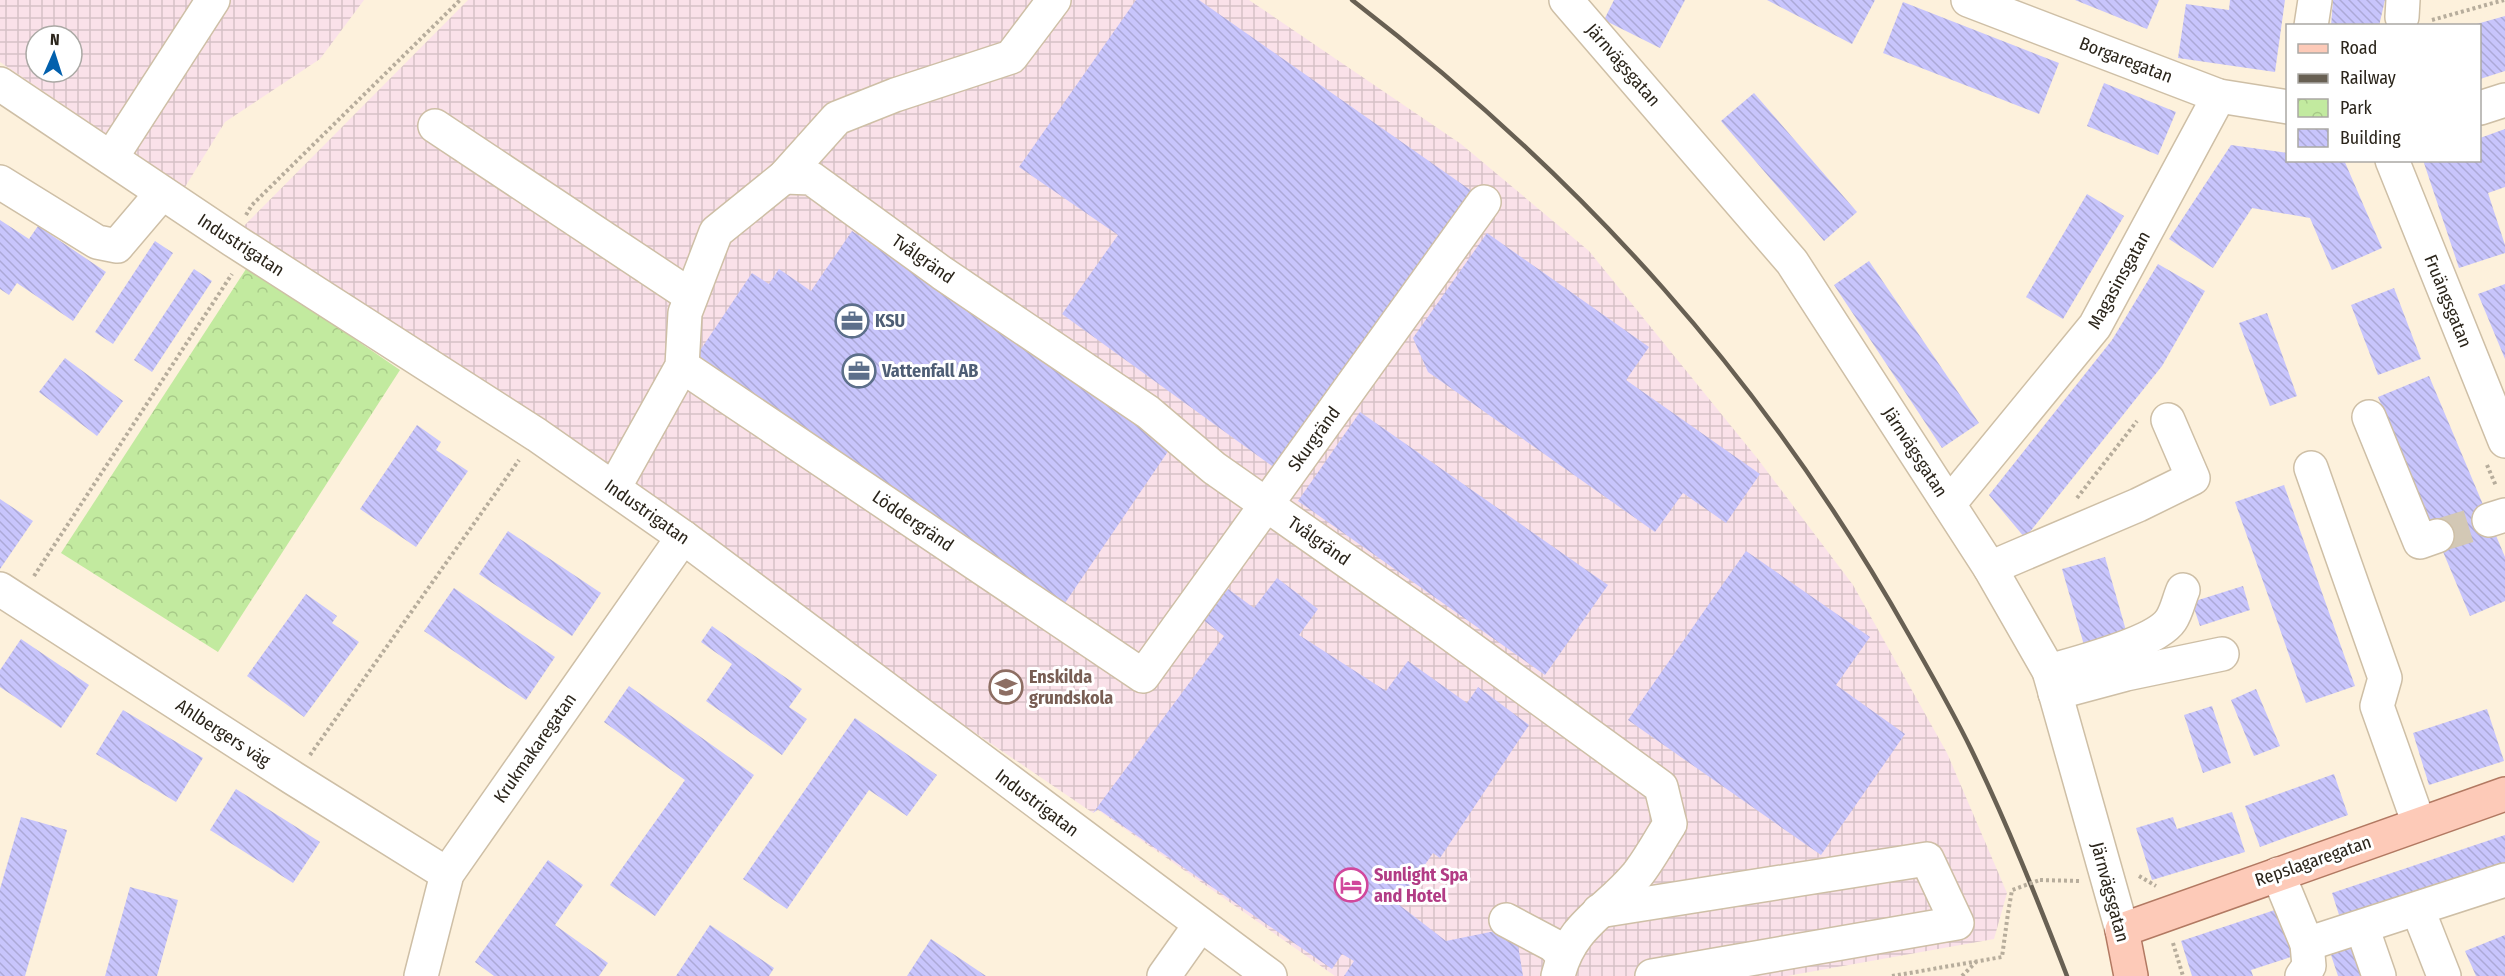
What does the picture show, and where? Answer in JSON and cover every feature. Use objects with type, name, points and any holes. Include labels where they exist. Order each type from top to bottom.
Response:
[{"type":"main road","name":"Repslagaregatan","points":[[2122,930],[2505,794]]},
{"type":"main road","name":"Järnvägsgatan","points":[[2122,930],[2131,976]]},
{"type":"street","points":[[111,158],[213,0]]},
{"type":"street","points":[[614,488],[682,366],[685,313],[716,232],[784,177],[837,118],[895,95],[1011,57],[1054,0]]},
{"type":"street","name":"Järnvägsgatan","points":[[1566,0],[1792,262],[1990,568],[2052,682],[2122,930]]},
{"type":"street","name":"Borgaregatan","points":[[1968,0],[2219,96],[2286,107]]},
{"type":"street","points":[[2311,24],[2315,0]]},
{"type":"street","name":"Industrigatan","points":[[0,84],[233,240],[537,435],[614,488],[683,537],[1270,976]]},
{"type":"street","name":"Magasinsgatan","points":[[1949,504],[2095,326],[2219,96]]},
{"type":"street","points":[[2481,108],[2505,100]]},
{"type":"street","points":[[435,126],[691,296]]},
{"type":"street","name":"Fruängsgatan","points":[[2393,162],[2505,441]]},
{"type":"street","name":"Tvålgränd","points":[[784,177],[811,178],[942,273],[1148,412],[1214,468],[1564,716],[1661,788],[1670,824],[1637,875],[1584,927],[1561,966]]},
{"type":"street","points":[[0,182],[97,242],[117,246],[162,193]]},
{"type":"street","name":"Skurgränd","points":[[1143,676],[1484,202]]},
{"type":"street","name":"Löddergränd","points":[[682,366],[1143,676]]},
{"type":"street","points":[[2369,417],[2420,542],[2437,536]]},
{"type":"street","points":[[1990,568],[2138,505],[2193,478],[2154,419]]},
{"type":"street","points":[[2311,468],[2385,678],[2377,706],[2420,824]]},
{"type":"street","name":"Krukmakaregatan","points":[[421,976],[447,874],[683,537]]},
{"type":"street","points":[[2052,682],[2109,653],[2157,634],[2171,620],[2183,590]]},
{"type":"street","name":"Ahlbergers väg","points":[[9,594],[293,778],[447,874]]},
{"type":"street","points":[[2052,682],[2126,674],[2222,654]]},
{"type":"street","points":[[1599,911],[1927,859],[1957,923],[1652,976]]},
{"type":"street","points":[[2278,874],[2307,944],[2309,966],[2302,976]]},
{"type":"street","points":[[2307,944],[2505,880]]},
{"type":"street","points":[[2418,910],[2444,976]]},
{"type":"street","points":[[1506,920],[1553,945],[1561,966]]},
{"type":"street","points":[[1164,976],[1200,925]]},
{"type":"street","points":[[2362,927],[2379,976]]},
{"type":"path","points":[[9,594],[232,274],[233,240],[252,205],[460,0]]},
{"type":"path","points":[[2402,9],[2437,20],[2504,0]]},
{"type":"path","points":[[2074,502],[2154,419]]},
{"type":"path","points":[[293,778],[537,435]]},
{"type":"path","points":[[1892,976],[2002,957],[2012,890],[2040,880],[2083,881]]},
{"type":"path","points":[[1962,976],[1976,962]]},
{"type":"shaded area","points":[[0,0],[364,0],[320,59],[225,122],[185,187],[33,84],[84,84],[84,24],[24,24],[24,78],[0,62]]},
{"type":"shaded area","points":[[468,0],[1249,0],[1461,144],[1589,251],[1757,458],[1853,585],[1947,753],[2007,893],[1994,939],[1787,976],[1335,976],[1098,810],[1093,813],[239,231]]},
{"type":"green space","points":[[248,266],[400,370],[218,652],[61,553]]},
{"type":"building","points":[[1136,0],[1199,0],[1476,194],[1279,471],[1062,314],[1118,235],[1019,167]]},
{"type":"building","points":[[1614,0],[1685,0],[1660,48],[1604,20]]},
{"type":"building","points":[[1767,0],[1875,0],[1852,44]]},
{"type":"building","points":[[2075,0],[2159,0],[2147,29]]},
{"type":"building","points":[[2230,0],[2285,0],[2275,72],[2178,58],[2186,4],[2229,10]]},
{"type":"building","points":[[2333,0],[2385,0],[2379,24],[2331,24]]},
{"type":"building","points":[[1903,2],[2059,63],[2039,114],[1883,53]]},
{"type":"building","points":[[2505,16],[2505,71],[2481,79],[2481,24],[2477,24]]},
{"type":"building","points":[[2104,83],[2176,112],[2158,155],[2087,126]]},
{"type":"building","points":[[1754,93],[1857,212],[1824,241],[1721,121]]},
{"type":"building","points":[[2505,129],[2505,187],[2488,193],[2505,245],[2505,253],[2459,268],[2424,162],[2481,162],[2481,138]]},
{"type":"building","points":[[2231,145],[2286,153],[2286,162],[2345,162],[2382,248],[2332,270],[2310,218],[2252,208],[2213,268],[2169,239]]},
{"type":"building","points":[[2087,194],[2124,216],[2063,319],[2026,297]]},
{"type":"building","points":[[0,220],[29,239],[38,226],[106,272],[73,321],[17,283],[9,295],[0,289]]},
{"type":"building","points":[[852,231],[1171,447],[1065,603],[697,355],[752,273],[769,284],[779,269],[811,291]]},
{"type":"building","points":[[1487,233],[1649,347],[1626,380],[1760,474],[1726,523],[1683,493],[1655,532],[1428,372],[1413,338]]},
{"type":"building","points":[[155,241],[173,253],[113,344],[95,332]]},
{"type":"building","points":[[1869,261],[1979,423],[1942,448],[1834,285]]},
{"type":"building","points":[[2158,264],[2205,291],[2162,366],[2025,538],[1989,495],[2112,340]]},
{"type":"building","points":[[194,269],[212,281],[152,372],[134,360]]},
{"type":"building","points":[[2505,284],[2505,359],[2478,294]]},
{"type":"building","points":[[2394,288],[2421,359],[2378,375],[2351,305]]},
{"type":"building","points":[[2267,313],[2297,396],[2270,406],[2239,323]]},
{"type":"building","points":[[65,358],[123,401],[97,436],[39,392]]},
{"type":"building","points":[[2429,376],[2505,557],[2505,601],[2470,616],[2378,397]]},
{"type":"building","points":[[1360,412],[1608,585],[1545,675],[1298,501]]},
{"type":"building","points":[[417,425],[441,442],[436,450],[468,471],[416,547],[360,509]]},
{"type":"building","points":[[2284,485],[2355,686],[2306,703],[2235,502]]},
{"type":"building","points":[[0,499],[33,521],[0,569]]},
{"type":"building","points":[[508,531],[601,593],[572,636],[479,574]]},
{"type":"building","points":[[1746,551],[1870,637],[1836,685],[1905,734],[1821,855],[1628,720]]},
{"type":"building","points":[[2105,557],[2129,641],[2086,652],[2062,569]]},
{"type":"building","points":[[1277,578],[1318,609],[1299,635],[1386,691],[1408,661],[1467,703],[1478,687],[1529,725],[1440,858],[1433,853],[1398,904],[1446,941],[1515,927],[1523,976],[1344,976],[1354,961],[1342,954],[1332,969],[1098,809],[1093,813],[1224,636],[1202,619],[1228,589],[1254,608]]},
{"type":"building","points":[[2243,586],[2250,610],[2200,626],[2192,602]]},
{"type":"building","points":[[454,588],[555,657],[526,700],[424,631]]},
{"type":"building","points":[[306,594],[337,616],[332,623],[359,642],[304,717],[247,676]]},
{"type":"building","points":[[712,626],[802,689],[789,707],[807,719],[782,755],[706,701],[732,664],[701,642]]},
{"type":"building","points":[[21,639],[89,685],[61,728],[0,687],[0,670]]},
{"type":"building","points":[[629,686],[754,775],[655,916],[610,885],[685,780],[604,722]]},
{"type":"building","points":[[2256,689],[2280,746],[2254,756],[2231,700]]},
{"type":"building","points":[[2212,706],[2231,763],[2203,773],[2184,715]]},
{"type":"building","points":[[2487,709],[2504,761],[2429,785],[2413,733]]},
{"type":"building","points":[[123,710],[203,758],[176,802],[96,754]]},
{"type":"building","points":[[855,718],[937,775],[907,816],[869,790],[787,909],[743,879]]},
{"type":"building","points":[[2334,774],[2348,815],[2260,847],[2245,806]]},
{"type":"building","points":[[236,789],[320,842],[293,883],[210,830]]},
{"type":"building","points":[[2232,812],[2245,852],[2152,880],[2136,828],[2173,817],[2177,829]]},
{"type":"building","points":[[21,817],[67,830],[25,976],[0,976],[0,889]]},
{"type":"building","points":[[2505,835],[2505,866],[2341,921],[2332,893]]},
{"type":"building","points":[[548,860],[583,885],[555,925],[608,963],[599,976],[494,976],[475,962]]},
{"type":"building","points":[[130,887],[178,900],[157,976],[105,976]]},
{"type":"building","points":[[2284,907],[2300,954],[2251,970],[2253,976],[2192,976],[2181,941]]},
{"type":"building","points":[[710,925],[774,968],[769,976],[676,976]]},
{"type":"building","points":[[2505,935],[2505,976],[2476,976],[2465,951]]},
{"type":"building","points":[[931,939],[986,976],[907,976]]},
{"type":"building","points":[[2350,942],[2362,976],[2338,976],[2329,949]]},
{"type":"tunnel","points":[[2437,536],[2489,520]]},
{"type":"railway","points":[[1352,0],[1437,68],[1517,139],[1592,212],[1664,289],[1731,369],[1794,453],[1853,542],[1909,635],[1956,720],[2009,833],[2067,976]]},
{"type":"place","name":"KSU","points":[[852,321]]},
{"type":"place","name":"Vattenfall AB","points":[[859,371]]},
{"type":"place","name":"Enskilda grundskola","points":[[1006,687]]},
{"type":"place","name":"Sunlight Spa and Hotel","points":[[1351,885]]}]
